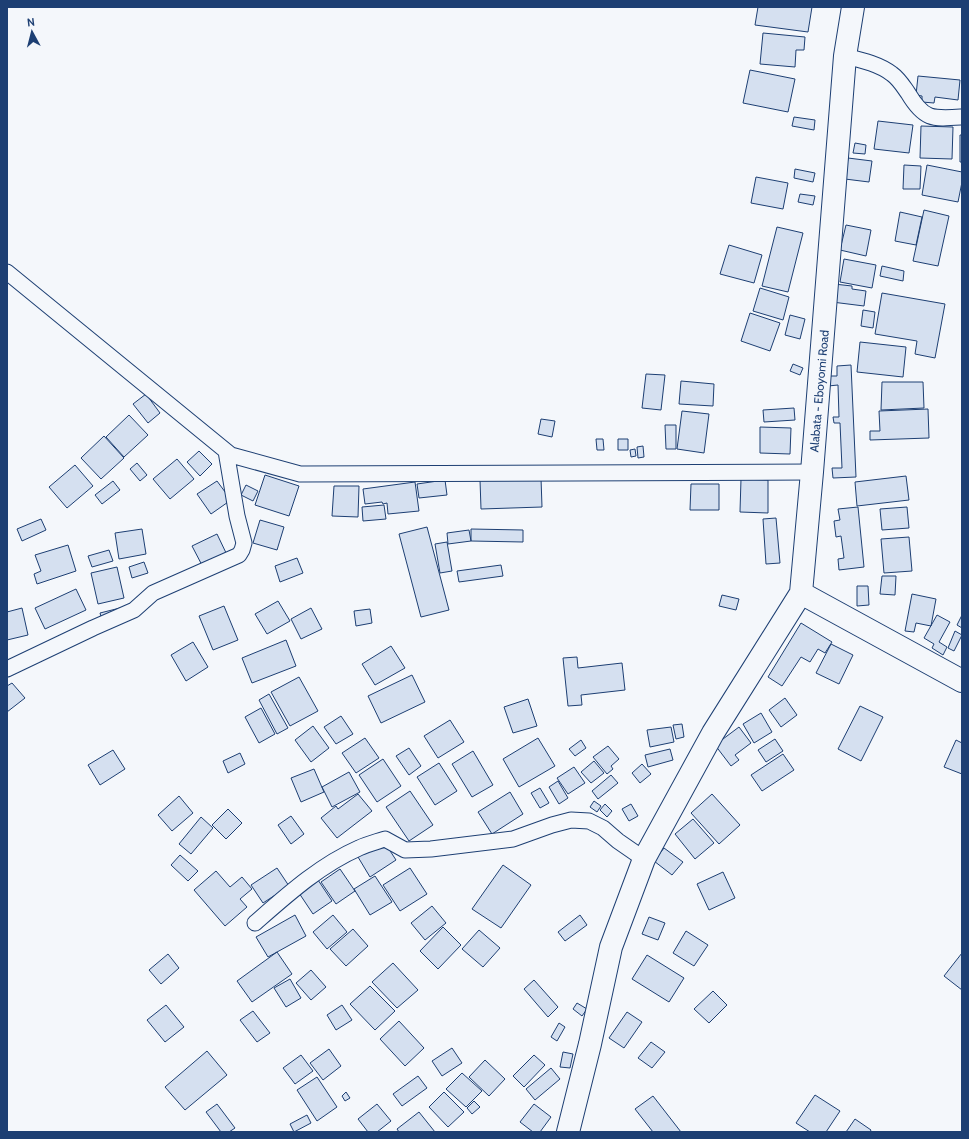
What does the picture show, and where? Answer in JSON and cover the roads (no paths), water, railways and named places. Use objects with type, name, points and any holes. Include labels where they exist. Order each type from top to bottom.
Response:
[{"type":"main road","name":"Alabata - Eboyomi Road","points":[[801,593],[845,56],[853,7]]},
{"type":"main road","points":[[568,1132],[590,1044],[611,947],[644,859],[713,733],[801,593],[962,681]]},
{"type":"street","points":[[845,56],[878,66],[892,74],[902,84],[916,107],[926,115],[943,118],[962,117]]},
{"type":"street","points":[[7,272],[231,455],[300,474],[812,472]]},
{"type":"street","points":[[7,669],[134,610],[153,593],[239,555],[244,543],[237,516],[226,451]]},
{"type":"street","points":[[255,923],[296,887],[330,864],[358,848],[385,839],[405,850],[431,849],[513,839],[571,820],[589,821],[604,828],[618,841],[644,859]]}]
